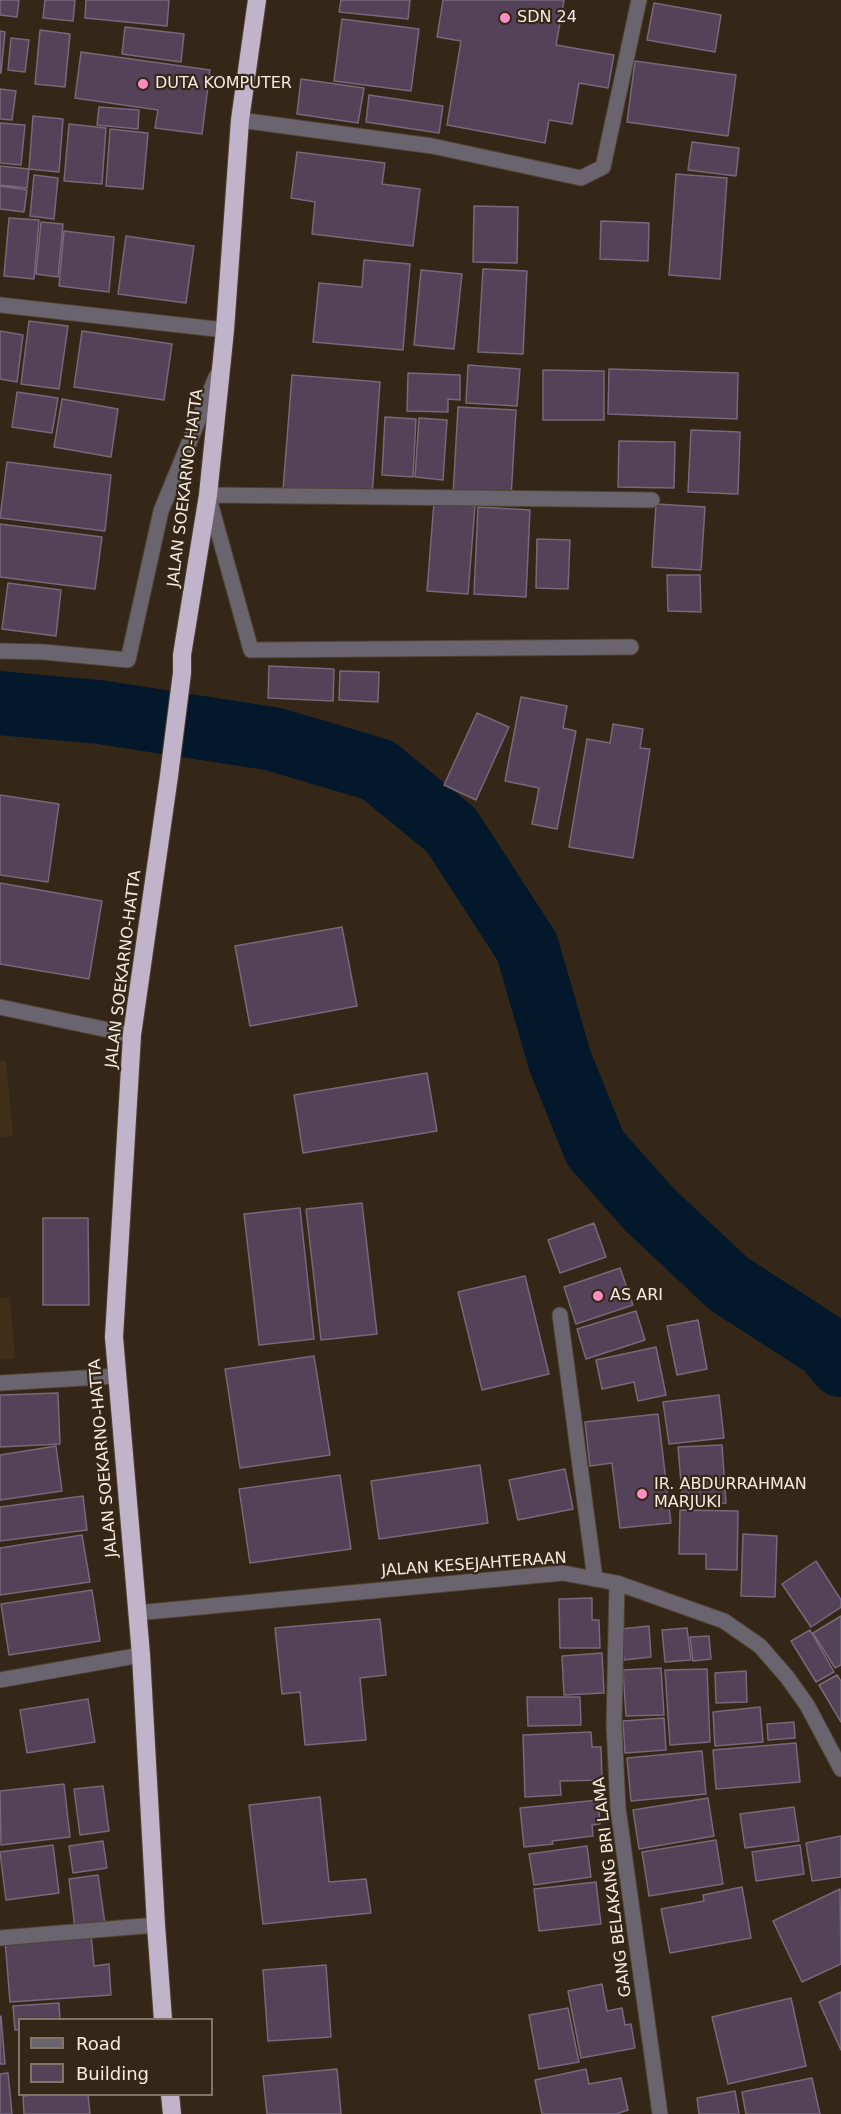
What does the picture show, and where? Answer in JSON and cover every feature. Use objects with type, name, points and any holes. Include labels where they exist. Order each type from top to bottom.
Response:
[{"type":"highway","name":"JALAN SOEKARNO-HATTA","points":[[163,2018],[141,1655],[114,1337],[132,1035],[169,776],[182,673],[182,655],[208,495],[225,330],[240,120],[257,0]]},
{"type":"highway","points":[[170,2096],[172,2114]]},
{"type":"street","points":[[240,120],[432,146],[581,178],[603,167],[639,0]]},
{"type":"street","points":[[0,305],[225,330]]},
{"type":"street","points":[[0,651],[44,652],[128,660],[161,511],[220,368]]},
{"type":"street","points":[[631,647],[251,650],[208,495],[652,500]]},
{"type":"street","points":[[0,1007],[132,1035]]},
{"type":"street","points":[[560,1314],[595,1579]]},
{"type":"street","points":[[0,1383],[117,1376]]},
{"type":"street","name":"JALAN KESEJAHTERAAN","points":[[136,1613],[563,1573],[616,1583],[724,1621],[760,1646],[787,1677],[807,1705],[841,1769]]},
{"type":"street","name":"GANG BELAKANG BRI LAMA","points":[[616,1583],[614,1725],[618,1808],[660,2114]]},
{"type":"street","points":[[0,1680],[141,1655]]},
{"type":"street","points":[[0,1938],[156,1925]]},
{"type":"shaded area","points":[[0,1061],[6,1061],[13,1136],[0,1137]]},
{"type":"shaded area","points":[[10,1297],[15,1358],[0,1360],[0,1298]]},
{"type":"building","points":[[0,0],[19,0],[17,17],[0,15]]},
{"type":"building","points":[[45,0],[75,0],[73,21],[43,18]]},
{"type":"building","points":[[86,0],[169,0],[167,26],[85,18]]},
{"type":"building","points":[[341,0],[410,0],[408,19],[339,12]]},
{"type":"building","points":[[443,0],[564,0],[556,45],[614,55],[608,88],[579,83],[572,124],[549,120],[545,143],[447,125],[461,41],[437,37]]},
{"type":"building","points":[[654,3],[721,15],[715,52],[647,40]]},
{"type":"building","points":[[342,19],[419,29],[411,91],[334,81]]},
{"type":"building","points":[[125,27],[184,34],[181,62],[122,54]]},
{"type":"building","points":[[40,30],[70,34],[65,87],[35,84]]},
{"type":"building","points":[[0,31],[5,32],[1,73],[0,73]]},
{"type":"building","points":[[11,38],[29,40],[25,72],[8,70]]},
{"type":"building","name":"DUTA KOMPUTER","points":[[81,52],[210,70],[202,134],[155,128],[158,110],[75,98]]},
{"type":"building","points":[[635,61],[736,75],[728,136],[627,122]]},
{"type":"building","points":[[301,79],[364,88],[358,123],[297,114]]},
{"type":"building","points":[[0,89],[16,91],[12,120],[0,119]]},
{"type":"building","points":[[369,95],[443,106],[439,133],[366,122]]},
{"type":"building","points":[[99,107],[139,110],[138,129],[97,125]]},
{"type":"building","points":[[33,116],[63,119],[59,172],[29,169]]},
{"type":"building","points":[[0,123],[25,125],[21,165],[0,163]]},
{"type":"building","points":[[69,124],[106,128],[102,184],[64,181]]},
{"type":"building","points":[[110,129],[148,133],[143,189],[106,186]]},
{"type":"building","points":[[692,142],[739,148],[736,176],[688,170]]},
{"type":"building","points":[[297,152],[385,163],[382,184],[420,189],[413,246],[312,234],[315,202],[291,198]]},
{"type":"building","points":[[0,166],[29,169],[27,188],[0,185]]},
{"type":"building","points":[[676,174],[727,178],[720,279],[669,275]]},
{"type":"building","points":[[34,175],[58,178],[54,219],[30,216]]},
{"type":"building","points":[[0,186],[27,190],[24,212],[0,209]]},
{"type":"building","points":[[474,206],[518,207],[517,263],[473,262]]},
{"type":"building","points":[[9,218],[39,220],[34,279],[4,276]]},
{"type":"building","points":[[601,221],[649,223],[648,261],[600,259]]},
{"type":"building","points":[[41,222],[63,224],[58,277],[36,274]]},
{"type":"building","points":[[64,231],[114,237],[109,292],[59,286]]},
{"type":"building","points":[[126,236],[194,246],[186,303],[118,294]]},
{"type":"building","points":[[364,260],[410,264],[403,350],[313,342],[319,283],[362,287]]},
{"type":"building","points":[[483,269],[527,271],[523,354],[478,352]]},
{"type":"building","points":[[421,270],[462,274],[454,349],[414,345]]},
{"type":"building","points":[[29,321],[68,326],[59,389],[21,384]]},
{"type":"building","points":[[0,331],[23,335],[17,382],[0,379]]},
{"type":"building","points":[[82,331],[172,344],[164,400],[74,387]]},
{"type":"building","points":[[468,365],[520,369],[517,406],[466,403]]},
{"type":"building","points":[[609,369],[738,373],[737,419],[608,414]]},
{"type":"building","points":[[543,370],[604,371],[604,420],[543,420]]},
{"type":"building","points":[[408,373],[460,375],[460,400],[448,399],[448,412],[407,411]]},
{"type":"building","points":[[292,375],[380,382],[372,497],[283,490]]},
{"type":"building","points":[[17,392],[58,398],[52,433],[12,427]]},
{"type":"building","points":[[62,399],[118,409],[111,457],[54,447]]},
{"type":"building","points":[[458,407],[516,410],[511,498],[453,495]]},
{"type":"building","points":[[385,417],[416,419],[413,477],[382,475]]},
{"type":"building","points":[[419,418],[447,420],[443,480],[415,477]]},
{"type":"building","points":[[691,430],[740,432],[738,494],[688,492]]},
{"type":"building","points":[[619,441],[675,442],[674,488],[618,487]]},
{"type":"building","points":[[7,462],[111,475],[105,531],[0,518]]},
{"type":"building","points":[[434,502],[475,506],[468,594],[427,591]]},
{"type":"building","points":[[656,504],[705,507],[701,570],[652,567]]},
{"type":"building","points":[[478,507],[530,510],[526,597],[474,594]]},
{"type":"building","points":[[0,524],[102,537],[95,589],[0,577]]},
{"type":"building","points":[[537,539],[570,540],[568,589],[536,588]]},
{"type":"building","points":[[667,575],[700,575],[701,612],[668,611]]},
{"type":"building","points":[[8,583],[61,590],[56,636],[2,629]]},
{"type":"building","points":[[269,666],[334,669],[333,701],[268,698]]},
{"type":"building","points":[[340,671],[379,672],[378,702],[339,700]]},
{"type":"building","points":[[521,697],[567,706],[563,728],[576,731],[557,829],[532,824],[539,788],[505,781]]},
{"type":"building","points":[[477,713],[509,727],[476,800],[444,785]]},
{"type":"building","points":[[613,724],[643,729],[640,748],[650,749],[633,858],[569,847],[587,739],[610,743]]},
{"type":"building","points":[[0,795],[59,804],[48,882],[0,875]]},
{"type":"building","points":[[0,883],[102,901],[89,979],[0,964]]},
{"type":"building","points":[[342,927],[357,1006],[250,1026],[235,946]]},
{"type":"building","points":[[427,1073],[437,1131],[303,1153],[294,1095]]},
{"type":"building","points":[[362,1203],[377,1334],[321,1340],[306,1209]]},
{"type":"building","points":[[300,1208],[314,1339],[259,1345],[244,1214]]},
{"type":"building","points":[[43,1218],[88,1218],[89,1305],[43,1305]]},
{"type":"building","points":[[594,1223],[606,1257],[560,1273],[548,1240]]},
{"type":"building","name":"AS ARI","points":[[620,1268],[633,1305],[576,1324],[564,1287]]},
{"type":"building","points":[[525,1276],[549,1374],[482,1390],[458,1292]]},
{"type":"building","points":[[636,1311],[645,1340],[586,1359],[577,1329]]},
{"type":"building","points":[[698,1320],[707,1369],[677,1375],[667,1326]]},
{"type":"building","points":[[656,1347],[666,1395],[638,1401],[634,1382],[602,1389],[596,1360]]},
{"type":"building","points":[[314,1356],[330,1455],[240,1468],[225,1369]]},
{"type":"building","points":[[58,1393],[60,1444],[0,1447],[0,1395]]},
{"type":"building","points":[[719,1395],[724,1438],[669,1444],[663,1402]]},
{"type":"building","name":"IR. ABDURRAHMAN MARJUKI","points":[[658,1414],[671,1523],[620,1528],[612,1463],[590,1466],[585,1422]]},
{"type":"building","points":[[722,1445],[726,1503],[683,1506],[678,1447]]},
{"type":"building","points":[[56,1446],[62,1491],[0,1500],[0,1455]]},
{"type":"building","points":[[480,1465],[488,1523],[379,1539],[371,1481]]},
{"type":"building","points":[[565,1469],[573,1509],[518,1520],[509,1480]]},
{"type":"building","points":[[340,1475],[351,1549],[250,1563],[239,1489]]},
{"type":"building","points":[[83,1496],[87,1530],[0,1541],[0,1507]]},
{"type":"building","points":[[680,1510],[738,1511],[737,1570],[706,1569],[706,1554],[679,1554]]},
{"type":"building","points":[[743,1534],[777,1536],[775,1597],[741,1596]]},
{"type":"building","points":[[82,1535],[90,1582],[0,1595],[0,1548]]},
{"type":"building","points":[[816,1561],[841,1600],[841,1607],[811,1627],[782,1584]]},
{"type":"building","points":[[92,1590],[100,1641],[9,1655],[1,1604]]},
{"type":"building","points":[[592,1598],[592,1620],[599,1620],[600,1648],[560,1648],[559,1599]]},
{"type":"building","points":[[841,1616],[841,1665],[835,1668],[813,1633]]},
{"type":"building","points":[[380,1619],[386,1675],[360,1678],[366,1740],[305,1745],[300,1692],[282,1694],[275,1628]]},
{"type":"building","points":[[649,1626],[651,1657],[624,1660],[621,1629]]},
{"type":"building","points":[[687,1628],[691,1660],[665,1662],[662,1630]]},
{"type":"building","points":[[810,1630],[834,1672],[816,1682],[791,1641]]},
{"type":"building","points":[[709,1636],[711,1659],[693,1661],[690,1637]]},
{"type":"building","points":[[602,1653],[604,1693],[564,1695],[562,1656]]},
{"type":"building","points":[[661,1668],[664,1715],[626,1716],[623,1670]]},
{"type":"building","points":[[707,1669],[710,1742],[670,1745],[665,1670]]},
{"type":"building","points":[[746,1671],[747,1702],[716,1703],[715,1673]]},
{"type":"building","points":[[837,1675],[841,1681],[841,1722],[819,1685]]},
{"type":"building","points":[[527,1697],[580,1697],[581,1725],[528,1726]]},
{"type":"building","points":[[88,1699],[95,1742],[27,1753],[20,1710]]},
{"type":"building","points":[[760,1707],[763,1742],[715,1746],[713,1712]]},
{"type":"building","points":[[664,1718],[666,1750],[625,1753],[623,1721]]},
{"type":"building","points":[[794,1722],[795,1738],[768,1740],[767,1724]]},
{"type":"building","points":[[591,1732],[592,1747],[601,1747],[602,1780],[560,1781],[561,1795],[525,1797],[523,1735]]},
{"type":"building","points":[[796,1743],[800,1782],[716,1789],[713,1750]]},
{"type":"building","points":[[702,1751],[706,1794],[631,1801],[627,1758]]},
{"type":"building","points":[[64,1784],[70,1837],[1,1845],[0,1791]]},
{"type":"building","points":[[103,1786],[109,1831],[80,1835],[74,1789]]},
{"type":"building","points":[[320,1797],[329,1882],[366,1879],[371,1913],[263,1924],[249,1805]]},
{"type":"building","points":[[708,1798],[714,1836],[639,1849],[633,1810]]},
{"type":"building","points":[[598,1800],[600,1824],[592,1825],[593,1836],[524,1847],[520,1808]]},
{"type":"building","points":[[794,1807],[799,1841],[745,1848],[740,1814]]},
{"type":"building","points":[[841,1836],[841,1877],[812,1881],[806,1843]]},
{"type":"building","points":[[716,1840],[723,1884],[649,1896],[642,1852]]},
{"type":"building","points":[[103,1841],[107,1868],[73,1873],[69,1846]]},
{"type":"building","points":[[53,1845],[59,1893],[6,1900],[0,1852]]},
{"type":"building","points":[[800,1845],[804,1874],[756,1881],[752,1852]]},
{"type":"building","points":[[587,1846],[591,1877],[534,1885],[529,1854]]},
{"type":"building","points":[[98,1875],[105,1924],[75,1928],[69,1879]]},
{"type":"building","points":[[596,1882],[601,1924],[539,1931],[534,1889]]},
{"type":"building","points":[[742,1887],[751,1938],[670,1953],[661,1909],[704,1901],[703,1895]]},
{"type":"building","points":[[840,1889],[841,1964],[802,1982],[773,1921]]},
{"type":"building","points":[[91,1934],[94,1966],[109,1964],[111,1995],[10,2002],[5,1940]]},
{"type":"building","points":[[326,1965],[331,2037],[268,2041],[263,1970]]},
{"type":"building","points":[[602,1984],[607,2011],[622,2008],[625,2025],[631,2024],[635,2048],[581,2058],[568,1991]]},
{"type":"building","points":[[841,1992],[841,2050],[819,2002]]},
{"type":"building","points":[[791,1998],[806,2066],[728,2084],[712,2017]]},
{"type":"building","points":[[59,2003],[60,2018],[18,2018],[18,2030],[15,2030],[13,2006]]},
{"type":"building","points":[[568,2008],[579,2062],[539,2069],[529,2015]]},
{"type":"building","points":[[1,2016],[5,2064],[0,2064]]},
{"type":"building","points":[[337,2069],[341,2114],[267,2114],[263,2076]]},
{"type":"building","points":[[586,2069],[589,2084],[621,2078],[628,2110],[616,2114],[542,2114],[535,2080]]},
{"type":"building","points":[[8,2073],[12,2114],[0,2114],[0,2074]]},
{"type":"building","points":[[812,2078],[820,2114],[746,2114],[742,2092]]},
{"type":"building","points":[[735,2091],[739,2114],[699,2114],[697,2098]]},
{"type":"building","points":[[23,2096],[88,2096],[90,2114],[24,2114]]},
{"type":"waterway","points":[[0,703],[99,712],[273,739],[378,770],[451,830],[527,947],[560,1061],[595,1148],[650,1210],[729,1284],[825,1346],[841,1365]]},
{"type":"place","name":"SDN 24","points":[[505,18]]},
{"type":"place","name":"DUTA KOMPUTER","points":[[143,84]]},
{"type":"place","name":"AS ARI","points":[[598,1296]]},
{"type":"place","name":"IR. ABDURRAHMAN MARJUKI","points":[[642,1494]]}]
